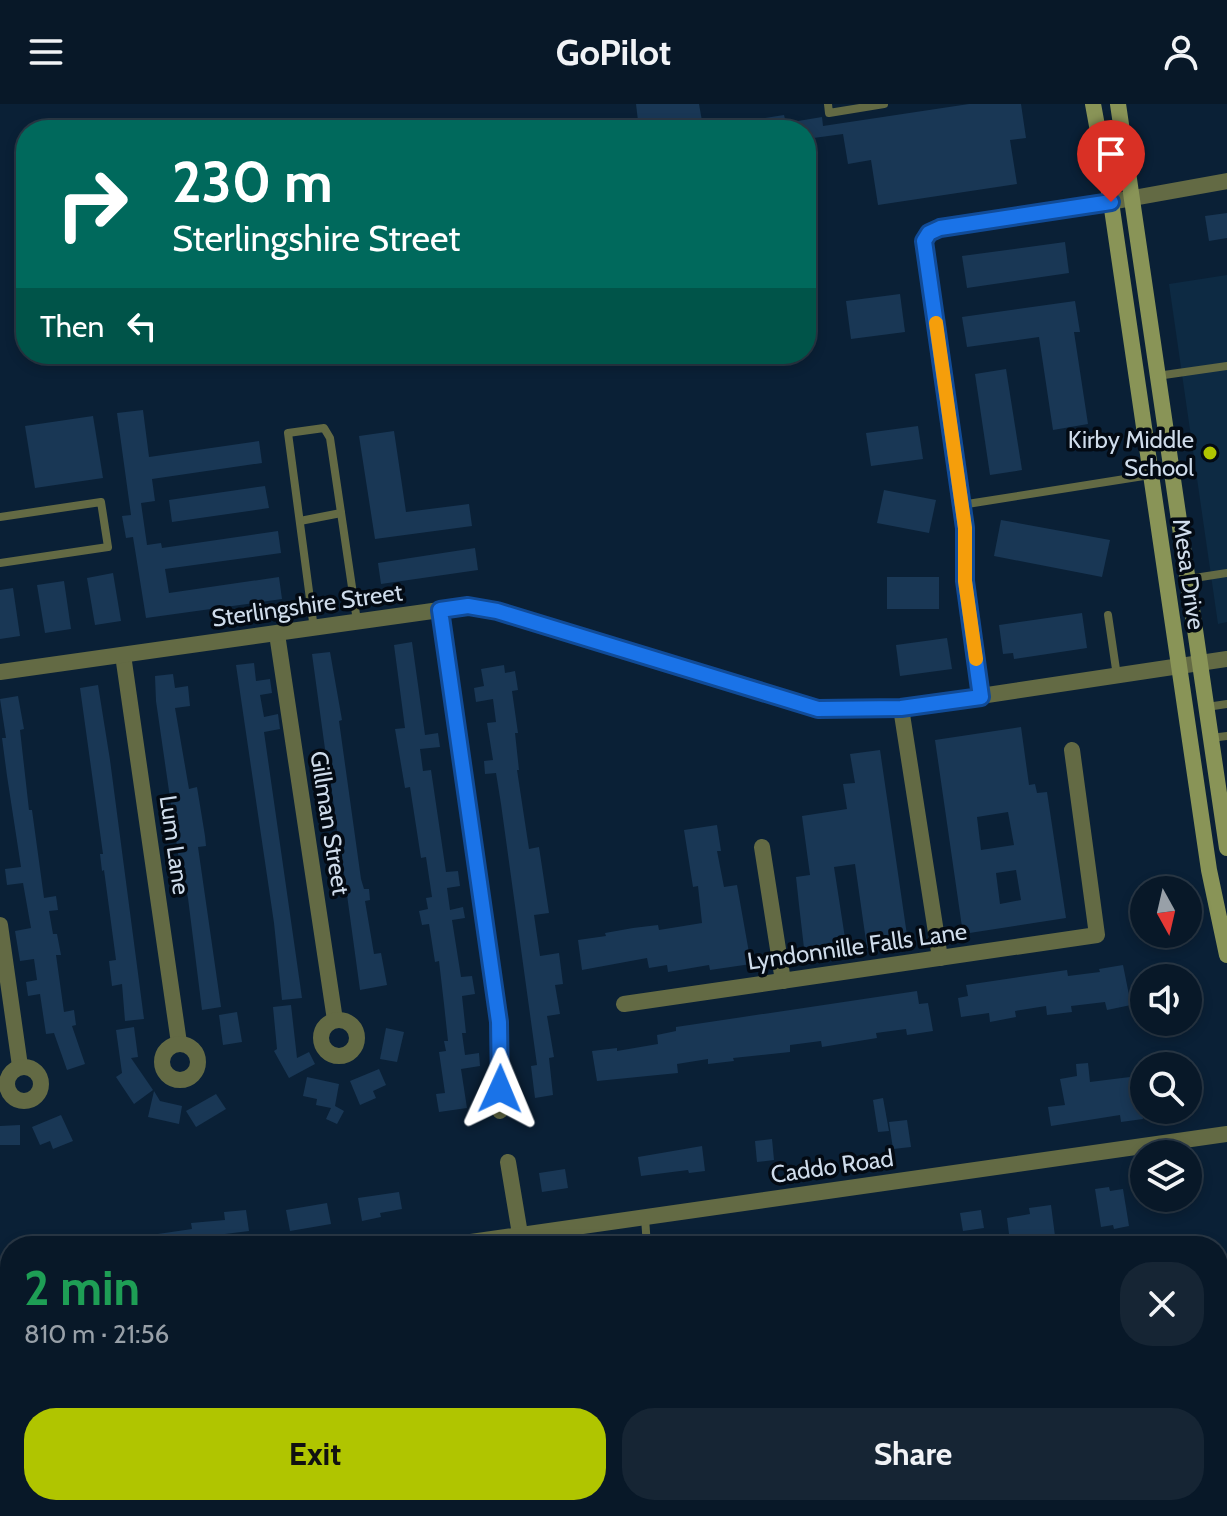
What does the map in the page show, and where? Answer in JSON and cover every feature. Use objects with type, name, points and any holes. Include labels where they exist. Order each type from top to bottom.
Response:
[{"type":"main road","name":"Mesa Drive","points":[[1093,104],[1111,202],[1209,870],[1227,955]]},
{"type":"main road","name":"Mesa Drive","points":[[1118,104],[1207,707],[1219,737],[1227,842]]},
{"type":"main road","points":[[1136,379],[1157,376]]},
{"type":"street","points":[[1111,202],[1227,181]]},
{"type":"street","name":"Sterlingshire Street","points":[[0,672],[468,606],[497,611],[818,709],[901,708],[1227,659]]},
{"type":"street","points":[[440,610],[499,1022],[500,1111]]},
{"type":"street","name":"Gillman Street","points":[[277,634],[335,1020]]},
{"type":"street","name":"Lum Lane","points":[[123,655],[179,1043]]},
{"type":"street","points":[[901,708],[940,958]]},
{"type":"street","name":"Lyndonnille Falls Lane","points":[[624,1004],[1097,935],[1072,750]]},
{"type":"street","points":[[762,847],[783,981]]},
{"type":"street","points":[[0,925],[20,1066]]},
{"type":"street","name":"Caddo Road","points":[[543,1236],[645,1217],[1227,1134]]},
{"type":"street","points":[[508,1162],[521,1236]]},
{"type":"lane","points":[[828,104],[829,113],[884,104]]},
{"type":"lane","points":[[981,697],[965,581],[965,528],[924,241],[929,233],[940,228],[1111,202]]},
{"type":"lane","points":[[1157,376],[1227,366]]},
{"type":"lane","points":[[314,629],[288,433],[324,428],[330,438],[357,622]]},
{"type":"lane","points":[[961,505],[1150,475]]},
{"type":"lane","points":[[0,517],[101,502],[108,547],[0,563]]},
{"type":"lane","points":[[300,521],[341,513]]},
{"type":"lane","points":[[1188,579],[1227,573]]},
{"type":"lane","points":[[1108,615],[1117,676]]},
{"type":"lane","points":[[1207,707],[1227,704]]},
{"type":"lane","points":[[645,1217],[646,1236]]},
{"type":"shaded area","name":"Kirby Middle School","points":[[1227,275],[1227,622],[1218,624],[1169,284]]},
{"type":"building","points":[[636,104],[699,104],[702,120],[638,120]]},
{"type":"building","points":[[969,104],[1021,104],[1026,138],[1010,140],[1017,184],[878,205],[871,160],[848,164],[843,134],[816,138],[816,120],[804,120],[822,117],[823,126]]},
{"type":"building","points":[[784,115],[785,120],[753,120]]},
{"type":"building","points":[[1227,213],[1227,238],[1209,241],[1205,216]]},
{"type":"building","points":[[1065,242],[1069,273],[967,288],[962,256]]},
{"type":"building","points":[[900,294],[905,332],[851,339],[846,301]]},
{"type":"building","points":[[1075,301],[1080,332],[1074,332],[1088,424],[1053,430],[1039,337],[967,347],[962,317]]},
{"type":"building","points":[[1006,369],[1022,470],[990,475],[975,374]]},
{"type":"building","points":[[143,410],[149,457],[259,441],[262,463],[152,479],[155,501],[141,503],[147,545],[161,543],[162,548],[278,531],[281,553],[165,569],[169,593],[279,577],[282,599],[146,618],[133,537],[126,538],[122,516],[131,515],[117,413]]},
{"type":"building","points":[[93,416],[103,478],[35,488],[25,426]]},
{"type":"building","points":[[918,426],[923,459],[871,466],[866,433]]},
{"type":"building","points":[[394,431],[406,512],[469,504],[472,526],[375,539],[359,436]]},
{"type":"building","points":[[265,486],[269,508],[172,522],[169,500]]},
{"type":"building","points":[[884,490],[936,500],[929,533],[877,523]]},
{"type":"building","points":[[1001,520],[1110,540],[1102,577],[994,556]]},
{"type":"building","points":[[475,548],[478,570],[381,584],[378,563]]},
{"type":"building","points":[[113,573],[121,621],[95,625],[87,578]]},
{"type":"building","points":[[887,577],[939,577],[939,609],[887,609]]},
{"type":"building","points":[[64,581],[71,629],[45,633],[37,585]]},
{"type":"building","points":[[13,588],[20,636],[0,639],[0,590]]},
{"type":"building","points":[[1082,613],[1087,648],[1014,659],[1013,653],[1003,654],[999,625]]},
{"type":"building","points":[[947,638],[952,669],[900,676],[896,645]]},
{"type":"building","points":[[412,642],[425,735],[438,733],[440,747],[420,749],[423,771],[431,770],[446,872],[458,871],[460,886],[447,888],[450,910],[463,907],[465,918],[452,920],[461,977],[472,976],[475,994],[462,996],[465,1055],[479,1053],[480,1066],[461,1069],[467,1108],[439,1112],[436,1094],[445,1093],[439,1052],[446,1051],[444,1041],[448,1041],[439,961],[435,962],[429,924],[422,925],[419,911],[428,909],[426,898],[432,897],[426,857],[421,858],[410,787],[405,788],[395,729],[405,728],[394,645]]},
{"type":"building","points":[[330,652],[342,720],[339,721],[361,879],[364,889],[369,889],[370,900],[365,901],[374,954],[381,953],[387,985],[360,990],[344,873],[337,845],[328,762],[316,764],[314,751],[325,749],[312,654]]},
{"type":"building","points":[[254,663],[256,681],[270,679],[272,693],[260,695],[264,717],[278,714],[280,729],[264,732],[302,998],[282,1000],[274,923],[236,665]]},
{"type":"building","points":[[504,665],[505,673],[515,671],[518,690],[512,691],[518,733],[515,733],[517,770],[529,849],[539,847],[549,913],[534,915],[540,956],[559,953],[563,984],[555,985],[560,1014],[547,1016],[554,1057],[549,1058],[553,1095],[535,1098],[531,1066],[537,1065],[501,804],[496,773],[485,774],[484,761],[493,760],[487,723],[496,722],[493,699],[476,702],[474,688],[484,686],[481,669]]},
{"type":"building","points":[[173,674],[175,688],[188,686],[190,706],[175,708],[189,789],[197,787],[205,836],[206,846],[198,847],[221,1007],[202,1010],[188,898],[179,860],[156,701],[155,676]]},
{"type":"building","points":[[98,685],[144,1019],[125,1021],[122,984],[112,986],[109,961],[116,960],[80,688]]},
{"type":"building","points":[[18,696],[24,729],[20,730],[29,810],[32,810],[44,898],[56,896],[58,910],[49,911],[61,955],[56,955],[64,1012],[74,1010],[76,1025],[72,1026],[85,1064],[67,1070],[54,1033],[46,1034],[40,994],[28,996],[26,982],[37,980],[34,959],[20,961],[15,931],[31,928],[23,883],[7,885],[5,869],[21,867],[2,738],[6,738],[0,699]]},
{"type":"building","points":[[1021,727],[1029,785],[1035,784],[1037,793],[1047,792],[1066,918],[963,934],[935,740]],"holes":[[[1008,812],[1014,845],[981,850],[977,817]],[[1016,870],[1021,900],[1000,904],[996,873]]]},
{"type":"building","points":[[880,750],[908,942],[867,948],[855,864],[834,867],[847,951],[816,955],[815,946],[804,948],[796,877],[810,875],[802,816],[847,809],[843,784],[855,783],[850,754]]},
{"type":"building","points":[[717,825],[721,851],[717,851],[724,887],[737,885],[751,964],[710,970],[709,965],[668,972],[667,965],[649,968],[647,958],[582,970],[578,940],[633,928],[658,925],[659,930],[702,923],[698,886],[693,887],[684,830]]},
{"type":"building","points":[[1123,965],[1130,1005],[1107,1010],[1105,1002],[1071,1006],[1072,1012],[1047,1015],[1046,1006],[1015,1011],[1016,1017],[990,1022],[989,1013],[961,1017],[958,998],[968,996],[966,985],[1067,970],[1068,976],[1100,972],[1099,969]]},
{"type":"building","points":[[917,991],[919,1004],[928,1003],[933,1031],[907,1035],[906,1029],[876,1033],[877,1038],[822,1047],[821,1041],[790,1045],[790,1052],[708,1064],[708,1059],[677,1064],[678,1073],[597,1081],[592,1051],[617,1048],[617,1051],[658,1044],[657,1035],[676,1031],[676,1027]]},
{"type":"building","points":[[291,1005],[297,1058],[309,1052],[315,1064],[289,1078],[274,1051],[277,1049],[273,1007]]},
{"type":"building","points":[[237,1012],[242,1042],[223,1045],[219,1015]]},
{"type":"building","points":[[134,1027],[138,1057],[131,1058],[153,1090],[134,1104],[116,1077],[122,1073],[116,1030]]},
{"type":"building","points":[[386,1028],[404,1032],[397,1062],[380,1059]]},
{"type":"building","points":[[1088,1063],[1090,1082],[1130,1077],[1130,1121],[1121,1122],[1120,1115],[1051,1126],[1048,1107],[1065,1105],[1060,1079],[1077,1076],[1076,1064]]},
{"type":"building","points":[[379,1069],[386,1085],[373,1091],[376,1098],[360,1105],[350,1081]]},
{"type":"building","points":[[307,1077],[339,1084],[335,1106],[344,1111],[337,1124],[326,1119],[331,1108],[316,1105],[317,1099],[303,1096]]},
{"type":"building","points":[[154,1091],[160,1101],[182,1106],[179,1124],[148,1117]]},
{"type":"building","points":[[216,1094],[226,1109],[196,1127],[186,1111]]},
{"type":"building","points":[[883,1098],[889,1131],[878,1132],[873,1100]]},
{"type":"building","points":[[61,1115],[73,1141],[53,1149],[50,1141],[40,1145],[32,1127]]},
{"type":"building","points":[[907,1120],[911,1147],[893,1149],[889,1122]]},
{"type":"building","points":[[20,1125],[20,1145],[0,1145],[0,1126]]},
{"type":"building","points":[[772,1139],[774,1160],[757,1162],[755,1141]]},
{"type":"building","points":[[702,1146],[705,1171],[641,1176],[638,1157]]},
{"type":"building","points":[[565,1169],[568,1188],[542,1192],[539,1173]]},
{"type":"building","points":[[1109,1187],[1110,1191],[1123,1189],[1129,1226],[1114,1229],[1113,1225],[1101,1227],[1095,1189]]},
{"type":"building","points":[[399,1192],[402,1209],[380,1213],[381,1217],[362,1221],[358,1198]]},
{"type":"building","points":[[327,1203],[331,1224],[290,1231],[286,1210]]},
{"type":"building","points":[[1051,1205],[1055,1236],[1009,1236],[1007,1218],[1030,1214],[1029,1208]]},
{"type":"building","points":[[246,1210],[249,1231],[218,1236],[151,1236],[192,1229],[191,1223],[225,1220],[224,1212]]},
{"type":"building","points":[[981,1210],[984,1228],[963,1231],[960,1213]]},
{"type":"slow traffic","points":[[936,323],[965,528],[965,581],[976,659]]},
{"type":"place","name":"Kirby Middle School","points":[[1210,453]]},
{"type":"route","points":[[500,1089],[499,1022],[440,610],[468,606],[497,611],[818,709],[901,708],[981,697],[965,581],[965,528],[924,241],[929,233],[940,228],[1111,202]]}]
